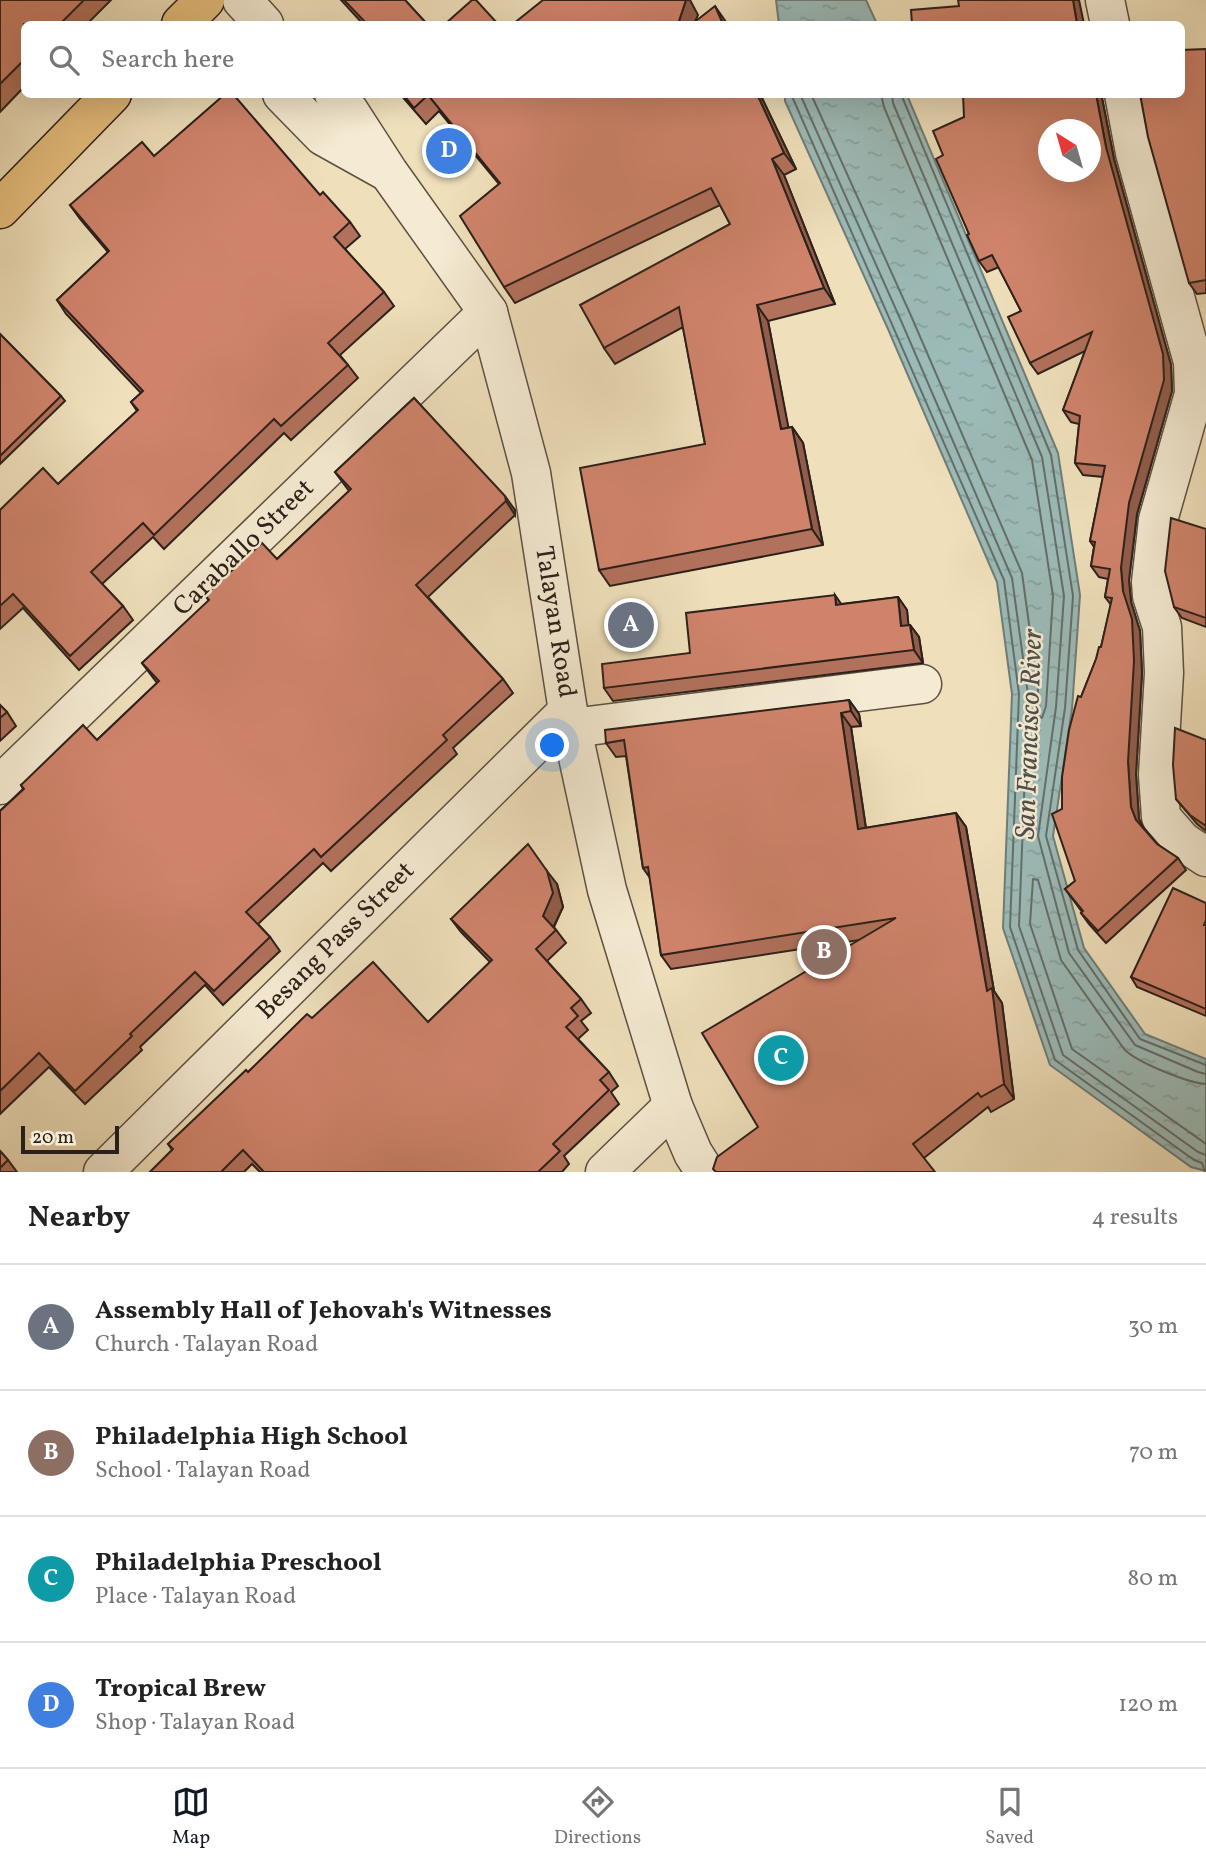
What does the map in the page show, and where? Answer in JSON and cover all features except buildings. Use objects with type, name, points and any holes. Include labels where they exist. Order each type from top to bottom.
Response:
[{"type":"main road","points":[[0,209],[108,98]]},
{"type":"street","points":[[242,0],[261,21]]},
{"type":"street","points":[[1105,0],[1109,21]]},
{"type":"street","name":"Talayan Road","points":[[286,98],[323,136],[389,173]]},
{"type":"street","name":"Talayan Road","points":[[338,98],[488,312],[531,473],[570,719],[607,890],[673,1106],[692,1153],[705,1172]]},
{"type":"street","points":[[1125,98],[1135,153],[1193,362],[1194,394],[1158,520],[1151,582],[1161,627],[1164,673],[1158,775],[1161,817],[1182,841],[1206,857]]},
{"type":"street","name":"Caraballo Street","points":[[0,785],[488,312]]},
{"type":"street","points":[[570,719],[922,684]]},
{"type":"street","name":"Besang Pass Street","points":[[103,1172],[570,719]]},
{"type":"street","points":[[605,1172],[673,1106]]},
{"type":"water","points":[[776,0],[866,0],[876,21],[779,21]]},
{"type":"water","name":"San Francisco River","points":[[785,98],[908,98],[1058,453],[1080,595],[1072,709],[1053,836],[1084,948],[1145,1034],[1206,1059],[1206,1171],[1191,1167],[1050,1065],[1003,928],[1012,694],[997,582],[888,329]]},
{"type":"place","name":"Tropical Brew","points":[[449,151]]},
{"type":"place","name":"Assembly Hall of Jehovah's Witnesses","points":[[631,625]]},
{"type":"place","name":"Philadelphia High School","points":[[824,952]]},
{"type":"place","name":"Philadelphia Preschool","points":[[781,1058]]}]
